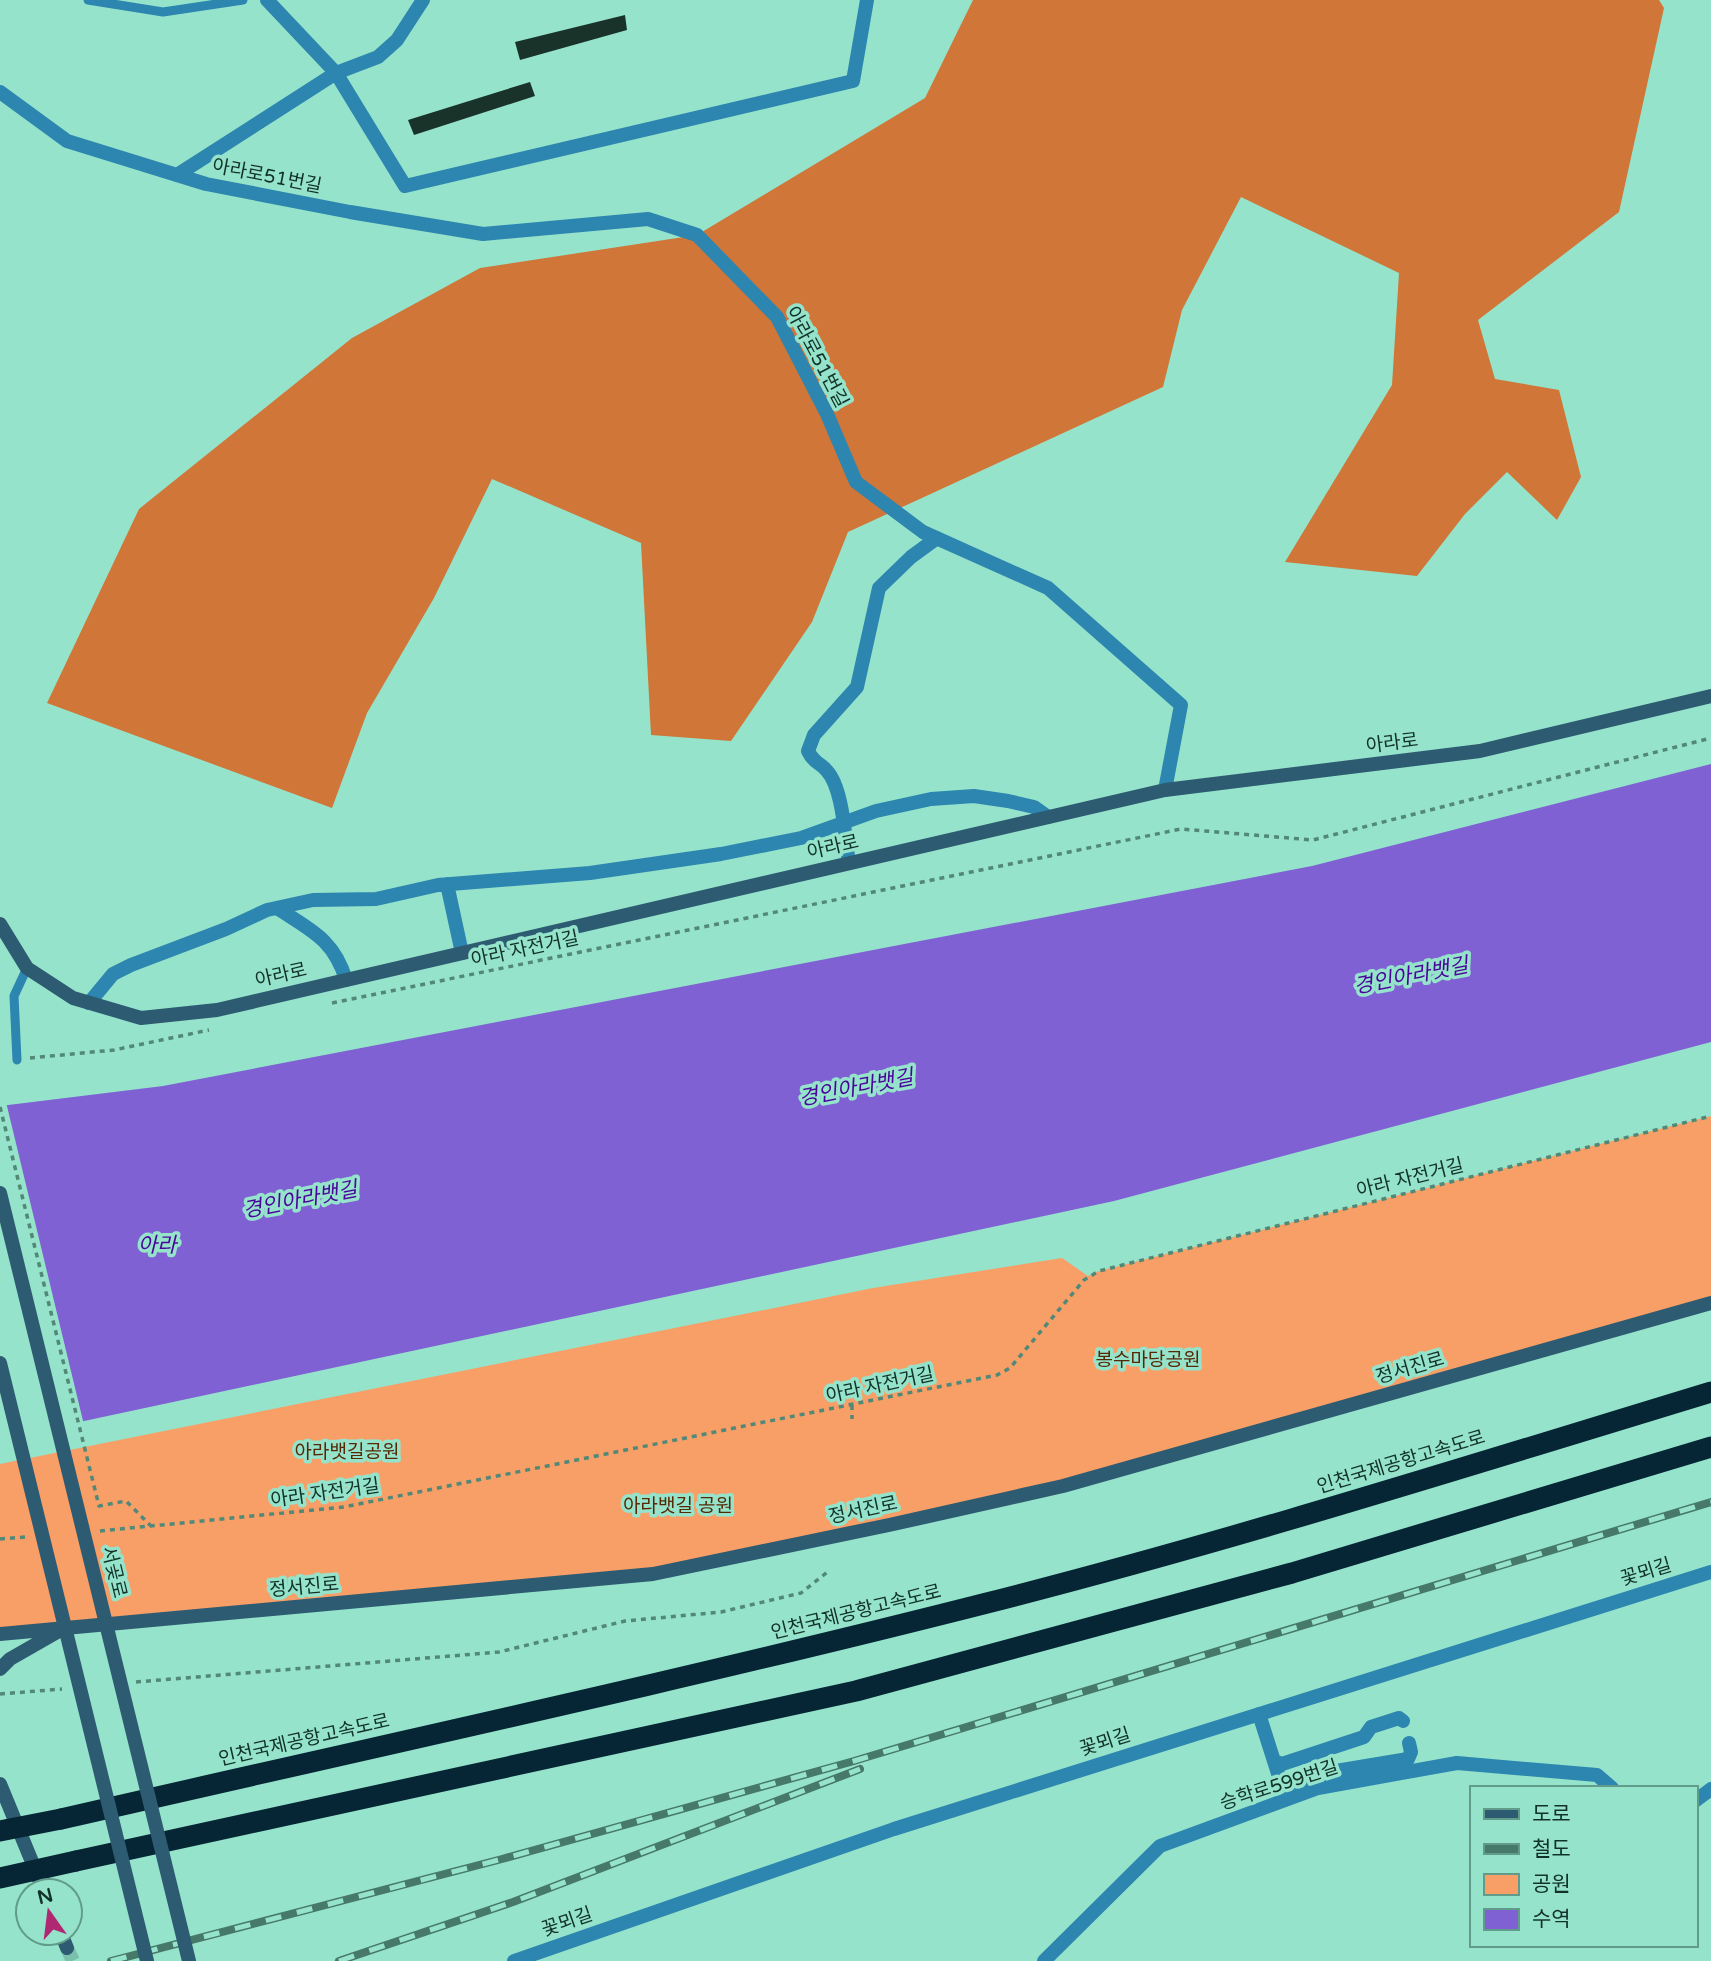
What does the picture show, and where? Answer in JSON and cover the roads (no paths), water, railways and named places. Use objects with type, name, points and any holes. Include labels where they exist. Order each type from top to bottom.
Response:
[{"type":"highway","name":"인천국제공항고속도로","points":[[0,1830],[61,1819],[599,1697],[989,1603],[1224,1539],[1711,1392]]},
{"type":"highway","points":[[0,1878],[856,1691],[1292,1573],[1711,1447]]},
{"type":"main road","name":"아라로","points":[[0,924],[27,968],[73,998],[141,1018],[217,1010],[1164,790],[1480,751],[1711,696]]},
{"type":"main road","name":"서곶로","points":[[0,1193],[189,1961]]},
{"type":"main road","name":"정서진로","points":[[0,1634],[653,1574],[1063,1486],[1711,1303]]},
{"type":"main road","points":[[0,1363],[147,1961]]},
{"type":"main road","points":[[0,1669],[10,1659],[63,1628]]},
{"type":"main road","points":[[0,1784],[38,1877]]},
{"type":"street","points":[[267,0],[336,73],[405,186],[853,82],[867,0]]},
{"type":"street","name":"아라로51번길","points":[[177,175],[336,73],[378,57],[397,40],[423,0]]},
{"type":"street","name":"아라로51번길","points":[[0,92],[67,141],[206,184],[349,212],[483,234],[648,219],[697,235],[777,317],[827,414],[856,482],[923,532],[1048,588],[1181,705],[1164,790]]},
{"type":"street","points":[[849,863],[837,789],[827,770],[813,762],[808,751],[814,735],[857,687],[879,588],[911,557],[937,538]]},
{"type":"street","points":[[89,1003],[113,974],[131,965],[164,954],[267,910],[313,900],[376,899],[447,884],[590,873],[721,854],[801,838],[876,811],[931,799],[974,796],[1034,807],[1048,817]]},
{"type":"street","points":[[447,884],[462,953]]},
{"type":"street","points":[[277,908],[330,944],[346,980]]},
{"type":"street","name":"꽃뫼길","points":[[514,1961],[894,1829],[1711,1572]]},
{"type":"street","points":[[1259,1714],[1281,1783],[1289,1787],[1335,1770],[1408,1759],[1411,1752],[1409,1743]]},
{"type":"street","points":[[1274,1761],[1282,1764],[1364,1737],[1371,1727],[1399,1718],[1403,1721]]},
{"type":"street","name":"승학로599번길","points":[[1044,1961],[1160,1846],[1318,1788],[1457,1763],[1597,1775],[1610,1786]]},
{"type":"lane","points":[[88,0],[163,12],[243,0]]},
{"type":"lane","points":[[17,1060],[14,996],[27,968]]},
{"type":"water","name":"아라","points":[[1711,764],[1711,1042],[1114,1201],[0,1439],[0,1106],[163,1086],[1312,866]]},
{"type":"tunnel","points":[[67,1948],[73,1961]]},
{"type":"railway","points":[[111,1961],[502,1859],[854,1761],[1711,1502]]},
{"type":"railway","points":[[339,1961],[513,1902],[860,1769]]},
{"type":"water label","name":"경인아라뱃길","points":[[1411,976]]},
{"type":"water label","name":"경인아라뱃길","points":[[856,1088]]},
{"type":"water label","name":"경인아라뱃길","points":[[300,1200]]},
{"type":"park label","name":"봉수마당공원","points":[[1148,1360]]},
{"type":"park label","name":"아라뱃길공원","points":[[347,1452]]},
{"type":"park label","name":"아라뱃길 공원","points":[[678,1506]]}]
